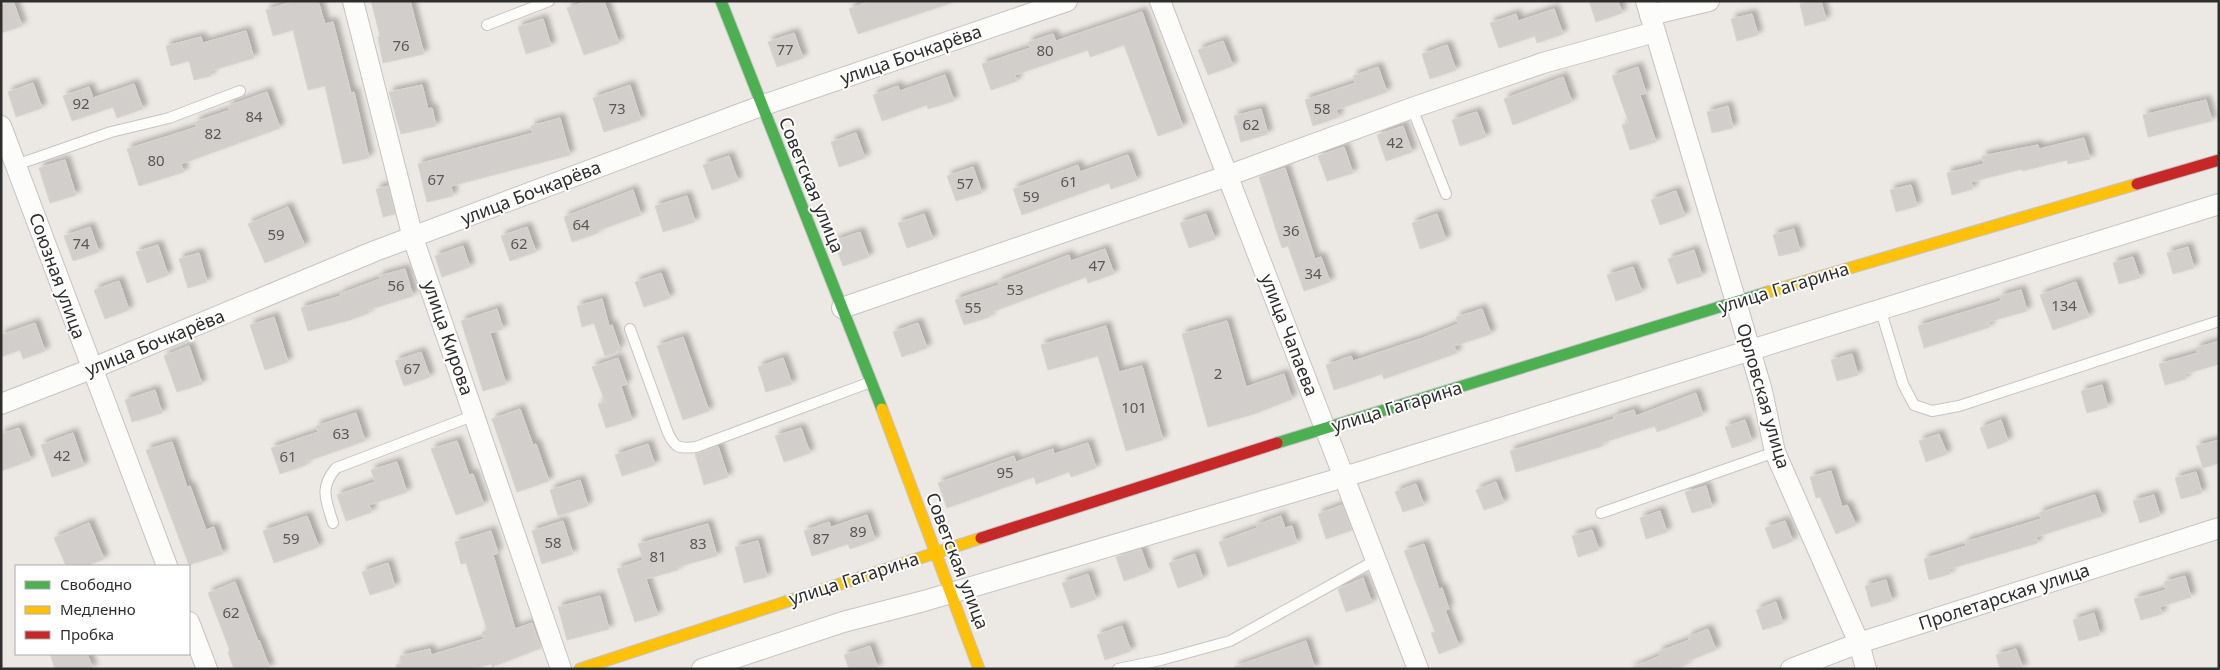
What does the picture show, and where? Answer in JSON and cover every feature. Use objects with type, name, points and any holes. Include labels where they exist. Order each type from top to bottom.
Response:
[{"type":"street","name":"улица Кирова","points":[[353,1],[413,238],[561,669]]},
{"type":"street","name":"Советская улица","points":[[721,1],[761,106],[872,382],[979,669]]},
{"type":"street","name":"улица Бочкарёва","points":[[1,404],[91,369],[375,251],[761,106],[1068,1]]},
{"type":"street","name":"улица Чапаева","points":[[1160,1],[1418,669]]},
{"type":"street","points":[[842,308],[1227,176],[1412,108],[1543,63],[1651,16],[1709,1]]},
{"type":"street","name":"Орловская улица","points":[[1651,16],[1762,391],[1775,452],[1859,643],[1866,669]]},
{"type":"street","name":"Союзная улица","points":[[1,126],[91,369],[167,565]]},
{"type":"street","name":"улица Гагарина","points":[[580,669],[935,553],[1325,429],[1950,237],[2219,160]]},
{"type":"street","points":[[702,669],[843,622],[950,593],[1344,477],[1749,348],[2219,204]]},
{"type":"street","name":"Пролетарская улица","points":[[1791,669],[1859,643],[2219,528]]},
{"type":"street","points":[[190,625],[207,669]]},
{"type":"lane","points":[[487,25],[549,1]]},
{"type":"lane","points":[[16,165],[110,132],[169,118],[240,91]]},
{"type":"lane","points":[[1412,108],[1446,194]]},
{"type":"lane","points":[[1880,308],[1903,384],[1914,405],[1932,411],[1959,406],[2219,321]]},
{"type":"lane","points":[[630,329],[668,433],[673,444],[682,449],[696,447],[872,382]]},
{"type":"lane","points":[[333,523],[325,496],[326,479],[336,468],[475,415]]},
{"type":"lane","points":[[1601,513],[1775,452]]},
{"type":"lane","points":[[1118,669],[1161,660],[1230,641],[1376,560]]},
{"type":"building","points":[[13,1],[22,26],[1,33],[1,5]]},
{"type":"building","points":[[294,1],[318,1],[325,24],[333,22],[351,93],[354,92],[369,158],[343,164],[325,86],[308,90],[293,30],[273,36],[266,10]]},
{"type":"building","points":[[371,1],[410,1],[424,54],[383,63],[378,37],[380,36]]},
{"type":"building","points":[[588,1],[604,1],[619,43],[584,55],[567,8]]},
{"type":"building","points":[[871,1],[951,1],[951,3],[858,34],[849,9]]},
{"type":"building","points":[[1589,1],[1618,1],[1622,13],[1596,22]]},
{"type":"building","points":[[1821,1],[1826,20],[1805,26],[1800,4]]},
{"type":"building","points":[[1554,9],[1563,34],[1537,43],[1535,36],[1499,48],[1490,23],[1516,14],[1518,21]]},
{"type":"building","points":[[1142,12],[1183,127],[1158,136],[1124,45],[1090,57],[1088,50],[1015,75],[1017,81],[991,90],[982,64],[1030,48],[1028,42],[1053,34],[1056,41]]},
{"type":"building","points":[[1752,14],[1758,35],[1737,41],[1731,19]]},
{"type":"building","points":[[543,19],[551,46],[526,54],[518,27]]},
{"type":"building","points":[[246,31],[254,58],[210,71],[211,76],[194,80],[189,61],[171,66],[166,46],[201,37],[203,43]]},
{"type":"building","points":[[794,33],[803,58],[777,67],[768,42]]},
{"type":"building","points":[[1223,41],[1233,66],[1208,75],[1198,50]]},
{"type":"building","points":[[1447,45],[1456,70],[1430,79],[1422,54]]},
{"type":"building","points":[[1378,67],[1387,92],[1336,110],[1339,117],[1313,126],[1305,100],[1355,83],[1353,76]]},
{"type":"building","points":[[1638,67],[1646,93],[1640,95],[1656,142],[1630,150],[1622,125],[1629,123],[1612,76]]},
{"type":"building","points":[[945,75],[954,101],[928,109],[927,105],[882,121],[873,95],[898,86],[900,91]]},
{"type":"building","points":[[1563,77],[1572,102],[1513,125],[1504,99]]},
{"type":"building","points":[[33,83],[42,108],[16,117],[8,92]]},
{"type":"building","points":[[134,84],[143,109],[117,118],[113,107],[72,121],[63,96],[89,87],[93,98]]},
{"type":"building","points":[[422,85],[428,109],[432,108],[436,126],[401,134],[389,92]]},
{"type":"building","points":[[630,85],[641,120],[604,132],[593,98]]},
{"type":"building","points":[[267,92],[280,128],[181,164],[184,172],[139,186],[127,149],[197,127],[195,122],[230,110],[228,106]]},
{"type":"building","points":[[2206,100],[2212,121],[2148,137],[2143,115]]},
{"type":"building","points":[[1728,106],[1733,128],[1712,133],[1707,112]]},
{"type":"building","points":[[1261,109],[1268,134],[1241,142],[1234,116]]},
{"type":"building","points":[[1477,112],[1486,137],[1460,146],[1452,120]]},
{"type":"building","points":[[560,118],[570,155],[451,186],[453,196],[427,202],[418,164],[533,133],[531,126]]},
{"type":"building","points":[[1403,126],[1412,152],[1386,161],[1377,135]]},
{"type":"building","points":[[856,133],[865,158],[839,167],[831,142]]},
{"type":"building","points":[[2084,138],[2090,159],[2068,164],[2067,160],[1971,182],[1973,189],[1952,195],[1947,173],[1984,164],[1982,156],[2038,145],[2039,149]]},
{"type":"building","points":[[1344,147],[1353,173],[1327,181],[1318,156]]},
{"type":"building","points":[[1128,155],[1137,180],[1111,189],[1109,183],[1022,215],[1013,189],[1078,165],[1080,172]]},
{"type":"building","points":[[729,156],[738,181],[712,190],[703,165]]},
{"type":"building","points":[[65,160],[76,195],[50,203],[39,168]]},
{"type":"building","points":[[973,167],[982,193],[956,201],[947,176]]},
{"type":"building","points":[[1285,168],[1315,259],[1321,257],[1330,282],[1304,291],[1288,246],[1282,248],[1259,177]]},
{"type":"building","points":[[1911,185],[1917,206],[1896,212],[1890,190]]},
{"type":"building","points":[[388,186],[395,214],[383,217],[376,189]]},
{"type":"building","points":[[633,190],[641,215],[572,242],[564,217]]},
{"type":"building","points":[[1676,191],[1685,216],[1660,225],[1651,200]]},
{"type":"building","points":[[687,196],[695,222],[663,232],[655,206]]},
{"type":"building","points":[[288,207],[305,246],[265,263],[248,224]]},
{"type":"building","points":[[924,214],[933,239],[907,248],[898,223]]},
{"type":"building","points":[[1206,214],[1215,239],[1189,248],[1180,223]]},
{"type":"building","points":[[1437,214],[1446,240],[1420,249],[1412,223]]},
{"type":"building","points":[[90,227],[99,252],[73,261],[64,236]]},
{"type":"building","points":[[527,227],[536,252],[510,261],[501,236]]},
{"type":"building","points":[[1794,229],[1800,251],[1779,256],[1773,235]]},
{"type":"building","points":[[860,232],[869,257],[843,266],[834,241]]},
{"type":"building","points":[[158,245],[168,275],[147,283],[136,252]]},
{"type":"building","points":[[463,246],[470,267],[442,277],[435,256]]},
{"type":"building","points":[[2188,247],[2194,268],[2173,274],[2167,253]]},
{"type":"building","points":[[1105,249],[1114,274],[1088,283],[1086,277],[989,313],[990,317],[964,325],[955,300],[999,285],[998,282],[1069,255],[1071,261]]},
{"type":"building","points":[[1694,250],[1702,276],[1677,284],[1668,259]]},
{"type":"building","points":[[199,253],[207,282],[188,288],[179,259]]},
{"type":"building","points":[[2133,257],[2140,278],[2119,284],[2113,263]]},
{"type":"building","points":[[1633,267],[1642,292],[1616,301],[1607,275]]},
{"type":"building","points":[[405,269],[413,296],[368,310],[369,313],[350,320],[308,331],[301,308],[341,296],[340,294],[380,279],[379,276]]},
{"type":"building","points":[[661,273],[670,298],[644,307],[635,282]]},
{"type":"building","points":[[119,281],[129,310],[105,319],[94,290]]},
{"type":"building","points":[[2076,282],[2089,317],[2053,330],[2040,295]]},
{"type":"building","points":[[2021,290],[2027,311],[1988,322],[1990,327],[1924,348],[1918,326],[2001,301],[2000,296]]},
{"type":"building","points":[[602,299],[609,326],[612,325],[620,348],[616,349],[617,353],[605,356],[594,323],[582,327],[577,306]]},
{"type":"building","points":[[497,309],[503,329],[490,333],[506,384],[483,391],[461,321]]},
{"type":"building","points":[[1482,309],[1491,334],[1454,346],[1457,353],[1384,379],[1382,374],[1334,390],[1326,365],[1351,356],[1353,361],[1423,338],[1458,324],[1456,317]]},
{"type":"building","points":[[274,317],[288,362],[265,370],[250,325]]},
{"type":"building","points":[[1227,321],[1246,387],[1284,374],[1292,399],[1254,414],[1208,427],[1182,334]]},
{"type":"building","points":[[35,323],[45,351],[23,359],[20,350],[1,357],[1,335]]},
{"type":"building","points":[[918,323],[927,348],[902,357],[893,332]]},
{"type":"building","points":[[1106,326],[1119,372],[1142,366],[1163,440],[1126,451],[1098,356],[1048,370],[1041,345]]},
{"type":"building","points":[[683,337],[709,411],[683,420],[657,346]]},
{"type":"building","points":[[2219,341],[2219,364],[2185,374],[2186,379],[2165,385],[2159,364],[2198,353],[2196,348]]},
{"type":"building","points":[[189,346],[202,384],[177,392],[164,356]]},
{"type":"building","points":[[421,352],[430,377],[404,386],[395,361]]},
{"type":"building","points":[[1852,354],[1858,375],[1837,381],[1831,360]]},
{"type":"building","points":[[618,358],[627,384],[621,386],[632,420],[606,428],[598,404],[605,402],[592,367]]},
{"type":"building","points":[[783,358],[792,384],[766,392],[758,367]]},
{"type":"building","points":[[2102,385],[2108,407],[2087,413],[2081,391]]},
{"type":"building","points":[[155,390],[162,413],[132,422],[125,400]]},
{"type":"building","points":[[1696,393],[1703,415],[1657,432],[1655,426],[1602,443],[1603,446],[1516,472],[1510,451],[1614,419],[1614,416],[1634,410],[1636,416]]},
{"type":"building","points":[[520,409],[533,445],[536,444],[549,481],[517,492],[492,419]]},
{"type":"building","points":[[356,413],[365,441],[305,462],[306,465],[280,474],[271,448],[318,432],[316,426]]},
{"type":"building","points":[[1745,420],[1752,441],[1732,448],[1725,427]]},
{"type":"building","points":[[2001,420],[2008,441],[1988,449],[1980,428]]},
{"type":"building","points":[[19,428],[31,460],[1,471],[1,434]]},
{"type":"building","points":[[801,428],[810,453],[784,462],[775,436]]},
{"type":"building","points":[[73,433],[84,466],[52,477],[41,445]]},
{"type":"building","points":[[1939,434],[1947,454],[1926,462],[1919,441]]},
{"type":"building","points":[[2219,440],[2219,463],[2203,468],[2196,446]]},
{"type":"building","points":[[457,441],[469,475],[473,474],[484,505],[456,515],[431,449]]},
{"type":"building","points":[[172,442],[187,487],[190,486],[206,530],[214,527],[223,554],[189,565],[146,450]]},
{"type":"building","points":[[1088,443],[1096,468],[1071,477],[1069,472],[1036,484],[1034,477],[947,508],[938,483],[1014,456],[1016,462],[1053,449],[1054,454]]},
{"type":"building","points":[[648,444],[655,465],[622,476],[615,455]]},
{"type":"building","points":[[718,446],[728,477],[704,485],[695,454]]},
{"type":"building","points":[[397,462],[407,492],[369,505],[372,512],[346,521],[337,495],[375,482],[371,470]]},
{"type":"building","points":[[1831,471],[1842,507],[1847,505],[1856,525],[1836,534],[1820,497],[1816,498],[1810,477]]},
{"type":"building","points":[[2196,472],[2202,493],[2181,499],[2175,478]]},
{"type":"building","points":[[580,480],[588,506],[558,516],[550,490]]},
{"type":"building","points":[[1496,482],[1504,503],[1484,510],[1476,490]]},
{"type":"building","points":[[1416,484],[1424,505],[1403,512],[1395,492]]},
{"type":"building","points":[[1706,486],[1712,507],[1692,513],[1685,492]]},
{"type":"building","points":[[2095,495],[2102,516],[2036,537],[2038,543],[1949,569],[1950,574],[1929,580],[1924,559],[1966,546],[1965,542],[2041,519],[2039,513]]},
{"type":"building","points":[[2154,495],[2160,516],[2140,523],[2133,501]]},
{"type":"building","points":[[1342,505],[1352,530],[1326,539],[1318,514]]},
{"type":"building","points":[[1660,511],[1667,532],[1646,539],[1640,518]]},
{"type":"building","points":[[867,515],[875,540],[850,549],[848,544],[812,556],[804,531],[829,522],[831,527]]},
{"type":"building","points":[[307,516],[319,547],[274,563],[263,531]]},
{"type":"building","points":[[1281,516],[1285,528],[1292,526],[1297,543],[1228,567],[1219,542],[1257,528],[1256,525]]},
{"type":"building","points":[[563,521],[573,554],[542,564],[532,531]]},
{"type":"building","points":[[1785,521],[1793,541],[1773,549],[1765,528]]},
{"type":"building","points":[[89,523],[104,559],[89,565],[66,565],[54,538]]},
{"type":"building","points":[[708,524],[717,556],[677,567],[678,570],[646,579],[658,615],[635,622],[617,569],[643,560],[638,544]]},
{"type":"building","points":[[1592,530],[1599,550],[1578,557],[1572,536]]},
{"type":"building","points":[[491,531],[498,553],[493,555],[515,629],[532,623],[541,648],[492,667],[491,664],[473,669],[397,669],[396,665],[401,663],[400,656],[430,649],[431,655],[484,639],[482,632],[487,630],[466,563],[461,564],[455,542]]},
{"type":"building","points":[[758,541],[767,577],[744,583],[735,547]]},
{"type":"building","points":[[1424,544],[1439,589],[1442,588],[1449,609],[1445,610],[1459,646],[1439,654],[1431,633],[1435,632],[1404,551]]},
{"type":"building","points":[[1141,549],[1149,572],[1124,581],[1116,557]]},
{"type":"building","points":[[1195,554],[1203,579],[1178,588],[1169,563]]},
{"type":"building","points":[[388,563],[395,587],[370,595],[362,572]]},
{"type":"building","points":[[1088,574],[1096,599],[1071,608],[1062,583]]},
{"type":"building","points":[[2185,576],[2191,597],[2160,607],[2162,614],[2141,620],[2134,599],[2166,590],[2164,582]]},
{"type":"building","points":[[1363,578],[1372,603],[1346,612],[1338,589]]},
{"type":"building","points":[[1886,580],[1892,601],[1871,607],[1865,586]]},
{"type":"building","points":[[235,582],[270,669],[234,669],[228,652],[230,651],[208,593]]},
{"type":"building","points":[[600,596],[609,629],[567,640],[558,607]]},
{"type":"building","points":[[1776,602],[1783,623],[1763,630],[1756,610]]},
{"type":"building","points":[[2094,613],[2100,635],[2079,641],[2073,620]]},
{"type":"building","points":[[1122,626],[1131,651],[1105,660],[1097,635]]},
{"type":"building","points":[[1708,629],[1716,650],[1685,662],[1686,665],[1677,669],[1629,669],[1660,656],[1658,652],[1689,640],[1688,637]]},
{"type":"building","points":[[1306,641],[1315,669],[1234,669],[1234,667]]},
{"type":"building","points":[[870,646],[878,669],[849,669],[844,655]]},
{"type":"building","points":[[2016,649],[2023,669],[2000,669],[1996,655]]},
{"type":"building","points":[[50,655],[87,655],[93,669],[55,669]]},
{"type":"traffic: fast","points":[[721,1],[882,409]]},
{"type":"traffic: fast","points":[[1277,443],[1768,292]]},
{"type":"traffic: slow","points":[[1768,292],[2137,184]]},
{"type":"traffic: slow","points":[[882,409],[979,669]]},
{"type":"traffic: slow","points":[[580,669],[981,538]]},
{"type":"traffic: jam","points":[[2137,184],[2219,160]]},
{"type":"traffic: jam","points":[[981,538],[1277,443]]}]
